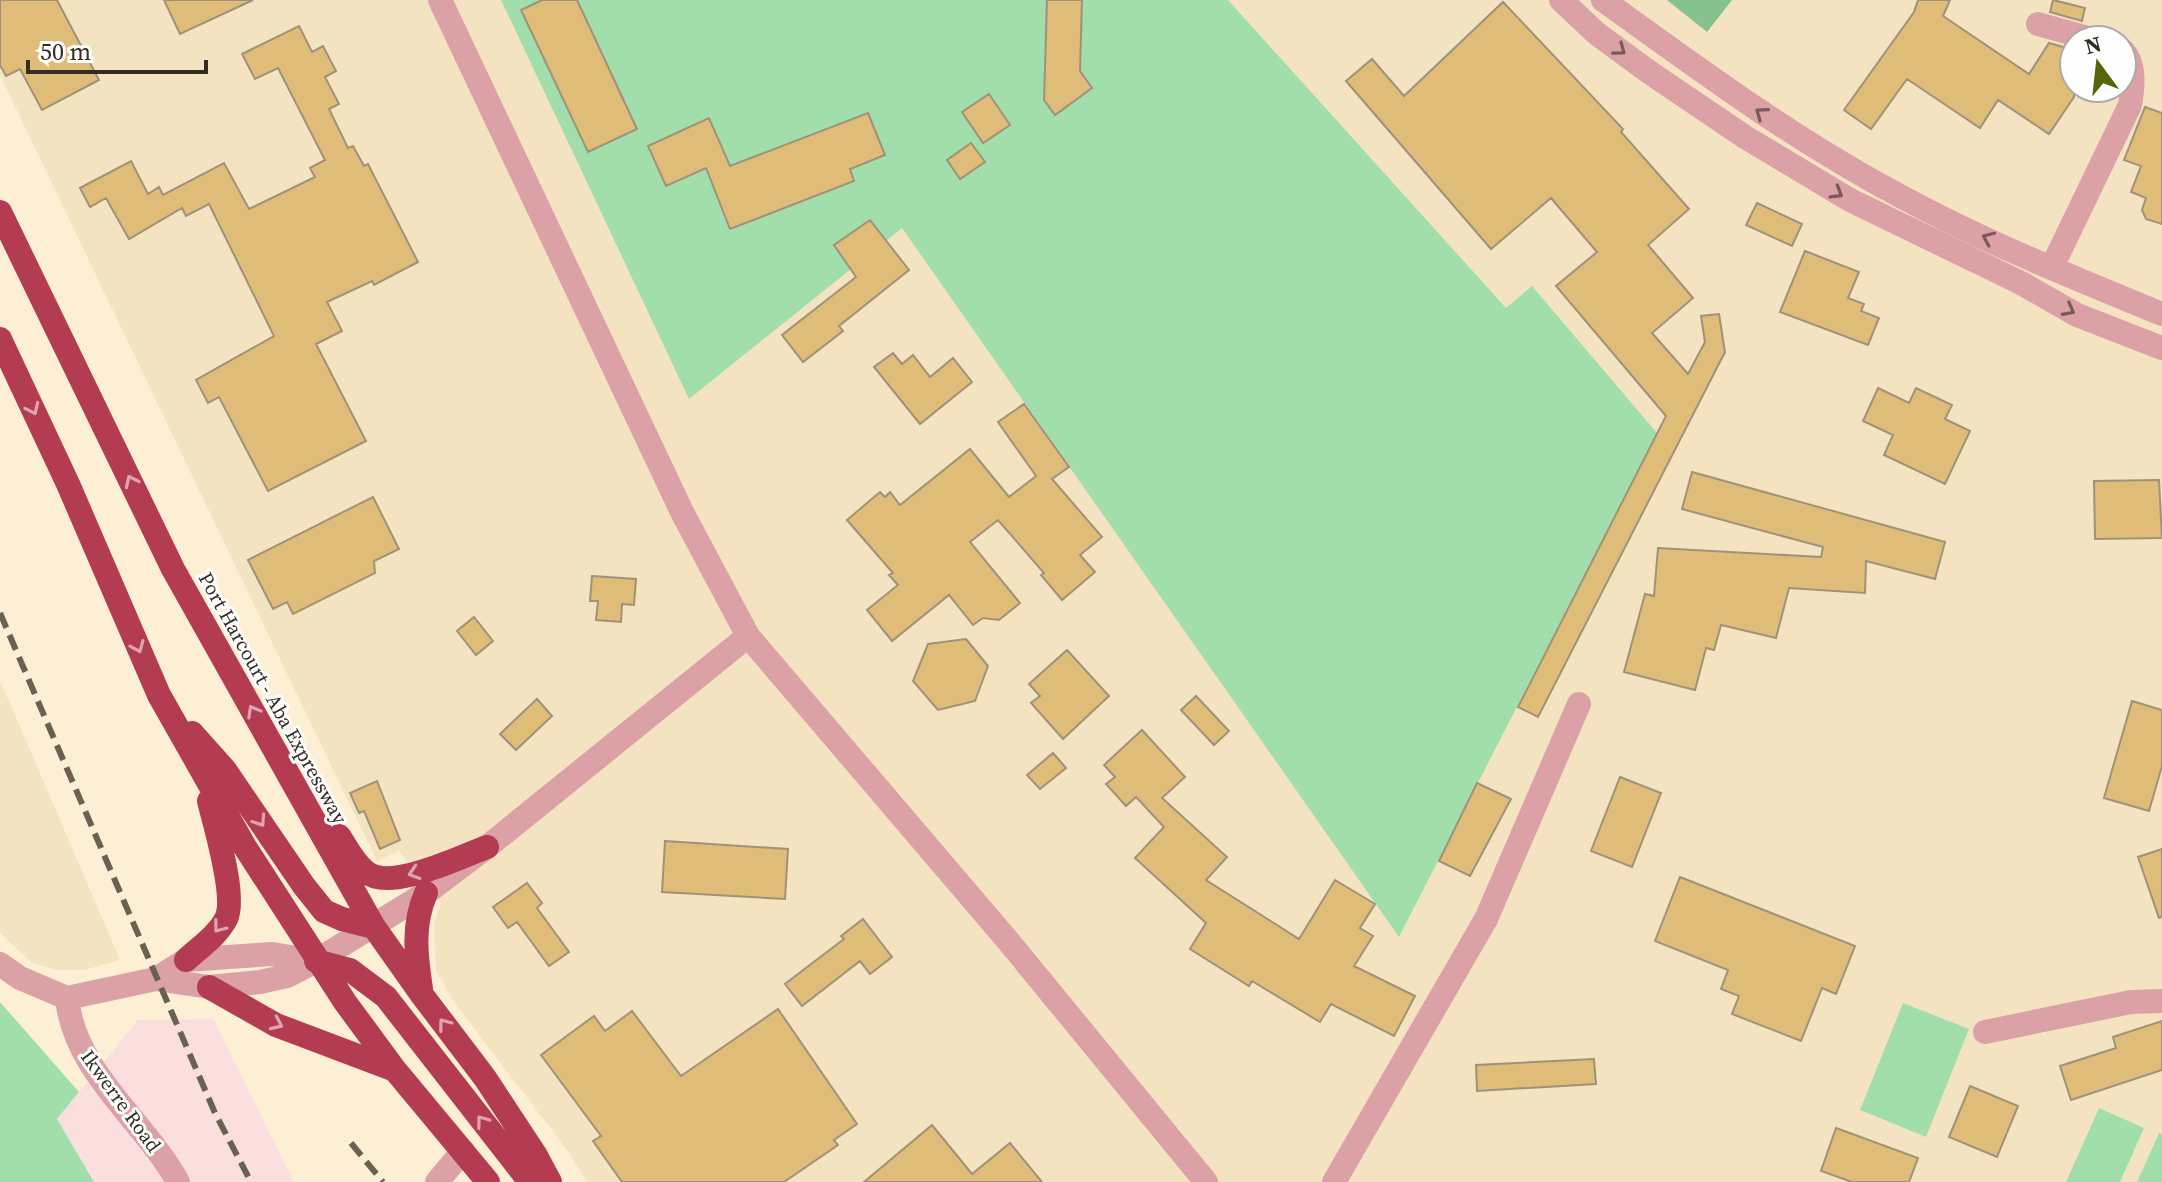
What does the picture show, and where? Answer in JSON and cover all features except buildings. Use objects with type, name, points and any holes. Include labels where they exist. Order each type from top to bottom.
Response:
[{"type":"highway","name":"Port Harcourt - Aba Expressway","points":[[0,212],[173,569],[374,927],[485,1078],[550,1182]]},
{"type":"highway","points":[[0,339],[68,484],[159,695],[245,847],[316,961],[395,1070],[488,1182]]},
{"type":"highway","points":[[159,695],[225,770],[324,911],[374,927]]},
{"type":"highway","points":[[186,960],[218,931],[228,915],[225,868],[202,771]]},
{"type":"highway","points":[[291,779],[366,873],[377,878],[411,875],[487,847]]},
{"type":"highway","points":[[422,995],[416,954],[416,923],[426,893]]},
{"type":"highway","points":[[316,961],[350,970],[386,997],[530,1182]]},
{"type":"highway","points":[[209,987],[276,1025],[395,1070]]},
{"type":"street","points":[[1561,0],[1596,33],[1649,72],[1745,137],[1850,200],[2021,283],[2077,315],[2162,348]]},
{"type":"street","points":[[1603,0],[1774,122],[1902,198],[2162,314]]},
{"type":"street","points":[[443,4],[670,487],[748,636],[1009,942],[1206,1182]]},
{"type":"street","points":[[2038,24],[2058,30]]},
{"type":"street","points":[[2052,267],[2130,104]]},
{"type":"street","points":[[156,979],[209,987],[287,976],[316,961],[426,893],[748,636]]},
{"type":"street","points":[[1334,1182],[1486,919],[1579,704]]},
{"type":"street","points":[[0,964],[20,978],[67,998],[156,979],[186,960],[272,954],[316,961]]},
{"type":"street","name":"Ikwerre Road","points":[[67,998],[69,1020],[91,1065],[154,1145],[178,1182]]},
{"type":"street","points":[[1985,1032],[2131,1002],[2162,1001]]},
{"type":"street","points":[[437,1182],[463,1151]]},
{"type":"shaded area","points":[[0,0],[2162,0],[2162,1182],[587,1182],[570,1154],[452,999],[436,970],[434,924],[441,903],[399,851],[377,861],[0,75]]},
{"type":"shaded area","points":[[0,681],[120,960],[84,970],[57,970],[31,962],[0,933]]},
{"type":"shaded area","points":[[213,1019],[294,1182],[94,1182],[57,1119],[138,1020]]},
{"type":"green space","points":[[501,0],[1228,0],[1506,308],[1532,286],[1657,433],[1399,937],[902,228],[689,399]]},
{"type":"green space","points":[[1667,0],[1732,0],[1707,32]]},
{"type":"green space","points":[[0,1002],[79,1092],[57,1119],[94,1182],[0,1182]]},
{"type":"green space","points":[[1903,1003],[1969,1029],[1926,1137],[1860,1110]]},
{"type":"green space","points":[[2099,1108],[2144,1128],[2120,1182],[2066,1182]]},
{"type":"green space","points":[[2159,1133],[2162,1134],[2162,1182],[2137,1182]]},
{"type":"railway","points":[[0,613],[215,1113],[251,1182]]},
{"type":"railway","points":[[351,1143],[383,1182]]}]
